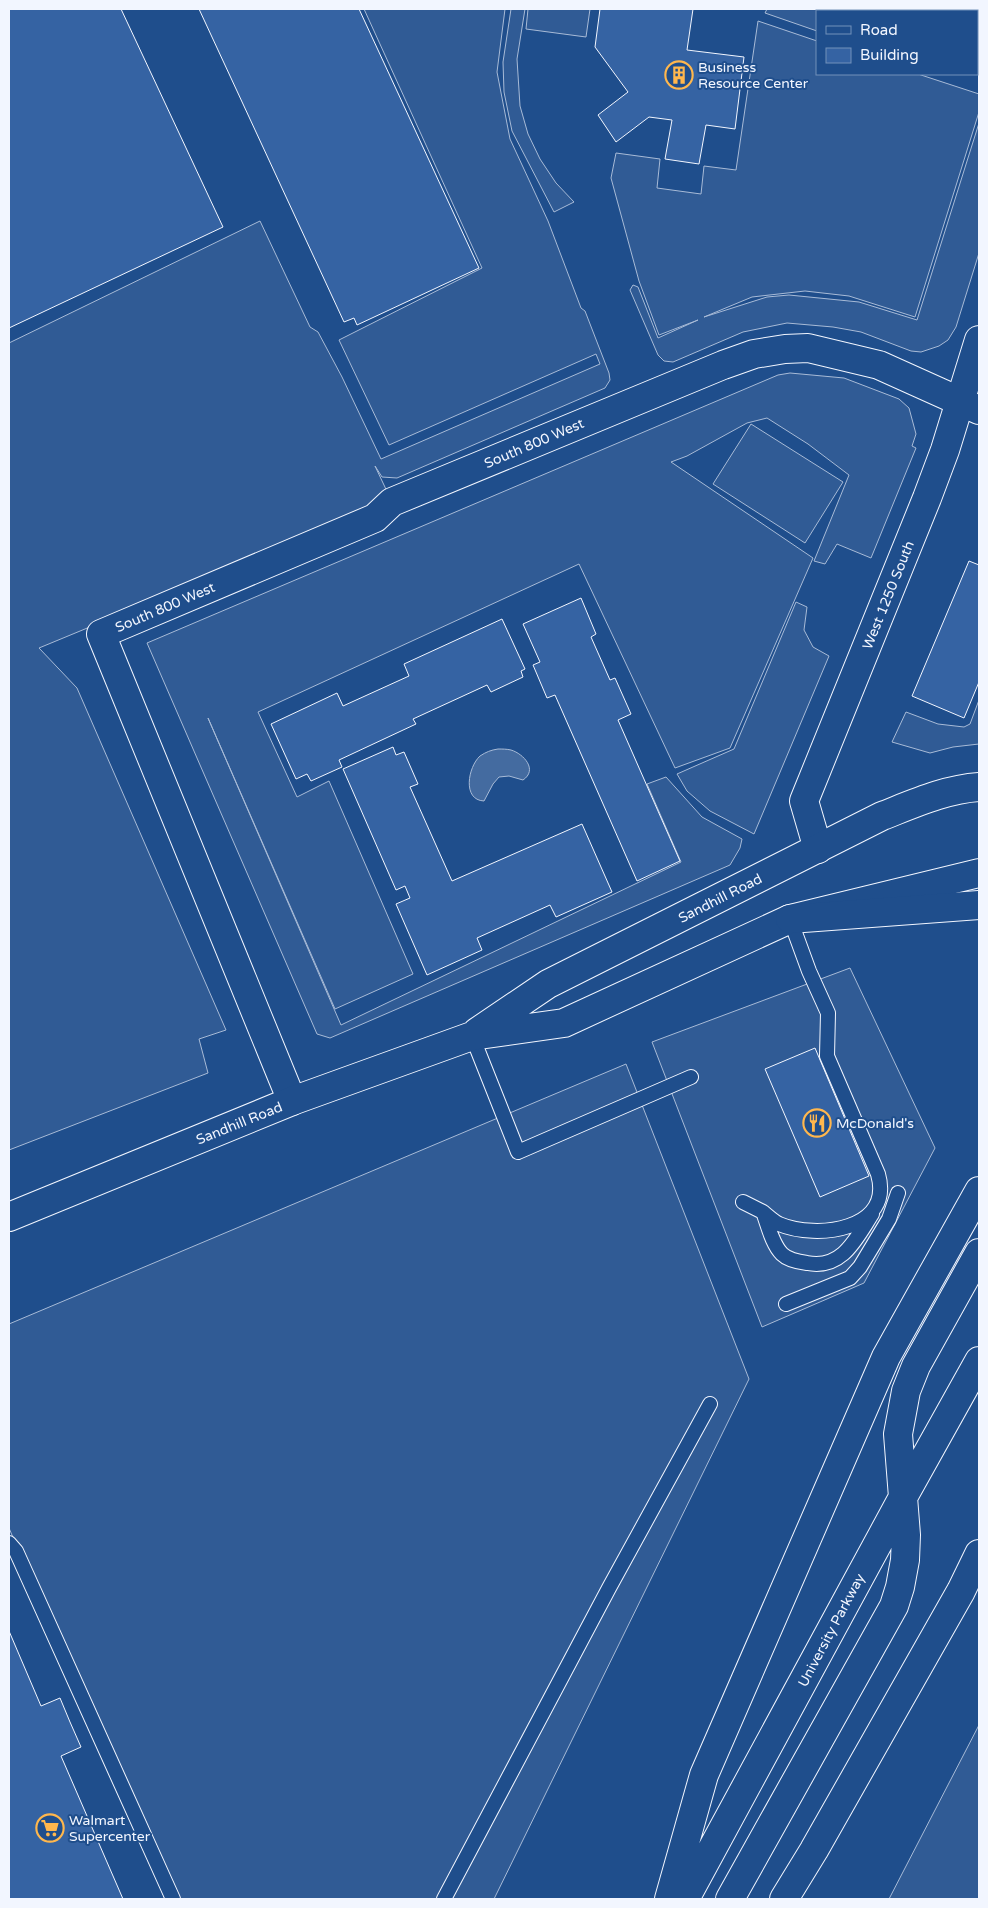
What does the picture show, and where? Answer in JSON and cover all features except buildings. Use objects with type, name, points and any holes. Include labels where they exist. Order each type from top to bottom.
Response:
[{"type":"street","name":"West 1250 South","points":[[818,849],[804,801],[927,498],[969,405],[979,340]]},
{"type":"street","name":"South 800 West","points":[[292,1101],[101,634],[375,518],[392,502],[723,365],[754,354],[785,349],[808,348],[833,353],[879,366],[969,405]]},
{"type":"street","name":"Sandhill Road","points":[[472,1036],[548,984],[882,816],[924,800],[968,788],[979,787]]},
{"type":"street","name":"Sandhill Road","points":[[9,1217],[292,1101],[472,1036],[564,1023],[790,919],[979,873]]},
{"type":"street","points":[[790,919],[979,905]]},
{"type":"street","points":[[669,1899],[704,1776],[882,1366],[979,1191]]},
{"type":"street","points":[[730,1899],[894,1606],[905,1560],[906,1535],[898,1434],[906,1391],[916,1366],[979,1253]]},
{"type":"street","name":"University Parkway","points":[[685,1899],[902,1498],[979,1362]]},
{"type":"street","points":[[784,1899],[814,1850],[961,1591],[979,1554]]},
{"type":"lane","points":[[763,1212],[774,1241],[782,1254],[796,1261],[826,1264],[839,1259],[848,1251],[875,1210],[882,1186],[827,1056],[828,1013],[809,971],[790,919]]},
{"type":"lane","points":[[472,1036],[518,1152],[691,1077]]},
{"type":"lane","points":[[786,1304],[850,1278],[860,1267],[889,1219],[898,1193]]},
{"type":"lane","points":[[743,1202],[763,1212],[777,1223],[794,1229],[816,1231],[835,1230],[853,1224],[875,1210]]},
{"type":"lane","points":[[444,1899],[609,1588],[710,1404]]},
{"type":"lane","points":[[9,1543],[16,1551],[173,1899]]},
{"type":"shaded area","points":[[364,9],[505,9],[497,72],[510,139],[548,221],[581,308],[585,311],[610,380],[605,388],[397,478],[382,477],[375,466],[392,502],[39,648],[77,688],[226,1030],[199,1039],[208,1073],[9,1150],[9,343],[260,221],[310,327],[318,332],[342,377],[381,459],[600,364],[596,354],[389,445],[339,340],[482,268]]},
{"type":"shaded area","points":[[511,9],[525,9],[517,59],[520,106],[528,134],[540,159],[556,183],[574,202],[554,212],[512,131],[504,92],[503,62]]},
{"type":"shaded area","points":[[528,9],[590,9],[586,37],[526,29]]},
{"type":"shaded area","points":[[767,9],[979,9],[979,30],[978,36],[978,10],[816,10],[816,31],[765,13]]},
{"type":"shaded area","points":[[758,21],[816,41],[816,75],[921,75],[979,94],[979,112],[915,317],[849,296],[805,291],[752,297],[704,317],[767,297],[789,295],[859,302],[917,320],[979,123],[979,253],[956,327],[948,340],[939,346],[921,352],[911,351],[861,332],[833,327],[787,323],[743,332],[673,362],[664,361],[658,355],[630,290],[633,285],[638,287],[658,338],[698,320],[659,335],[639,281],[611,178],[616,153],[660,159],[657,188],[701,194],[704,166],[736,170]]},
{"type":"shaded area","points":[[790,373],[844,378],[899,399],[909,408],[916,434],[912,446],[916,448],[871,558],[837,544],[825,564],[814,561],[849,475],[808,444],[767,418],[747,423],[687,456],[671,462],[813,558],[730,748],[675,768],[579,564],[258,712],[297,797],[329,781],[413,974],[335,1009],[208,718],[341,1025],[681,862],[647,784],[666,777],[702,817],[742,839],[740,848],[730,865],[330,1038],[317,1034],[147,643],[778,375]]},
{"type":"shaded area","points":[[751,424],[843,482],[805,543],[713,484]]},
{"type":"shaded area","points":[[796,602],[807,607],[804,630],[813,647],[829,656],[754,834],[710,811],[687,791],[677,774],[734,749]]},
{"type":"shaded area","points":[[979,700],[979,744],[953,747],[930,753],[892,742],[906,712],[938,724],[964,727],[970,724]]},
{"type":"shaded area","points":[[498,749],[516,752],[527,763],[529,772],[523,780],[509,776],[499,777],[484,801],[477,799],[472,795],[470,789],[469,782],[472,768],[480,756]]},
{"type":"shaded area","points":[[850,968],[935,1148],[864,1283],[762,1327],[652,1042]]},
{"type":"shaded area","points":[[626,1064],[749,1379],[494,1899],[165,1899],[9,1528],[9,1324]]},
{"type":"shaded area","points":[[979,1725],[979,1899],[889,1899]]},
{"type":"place","name":"Business Resource Center","points":[[679,75]]},
{"type":"place","name":"McDonald's","points":[[817,1123]]},
{"type":"place","name":"Walmart Supercenter","points":[[50,1828]]}]
